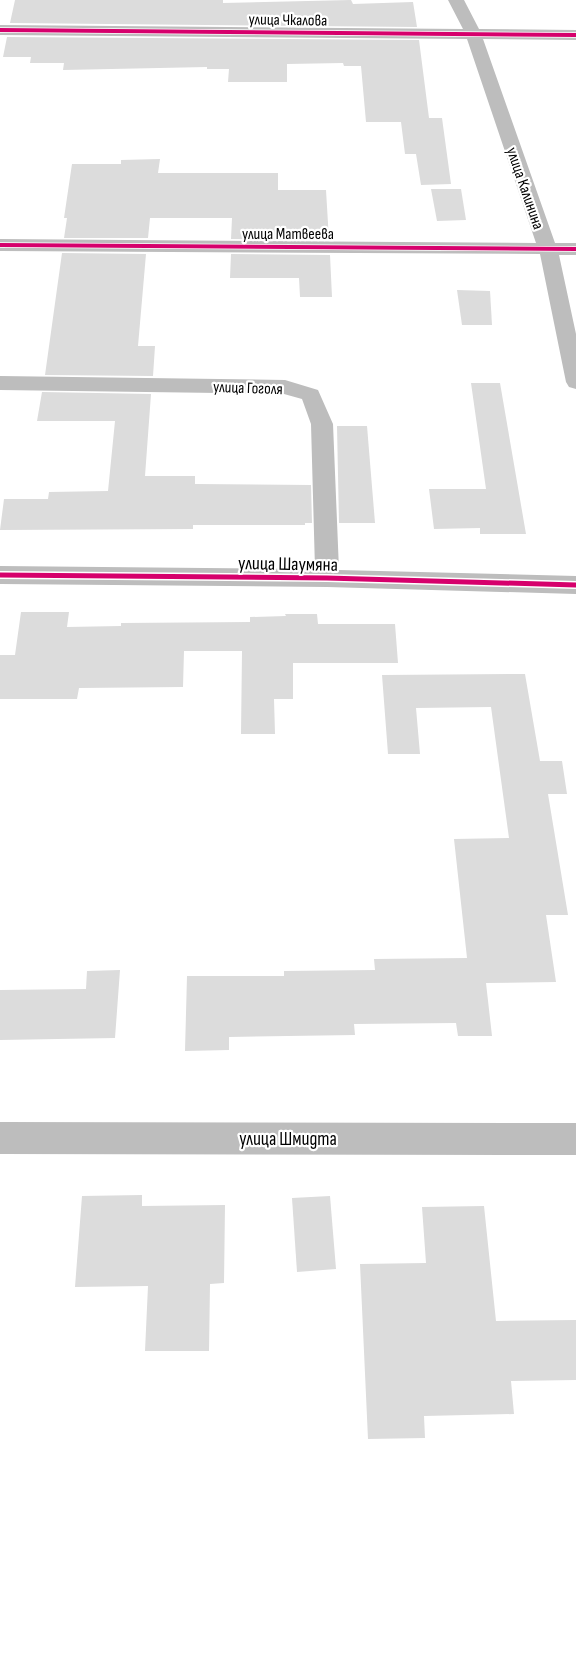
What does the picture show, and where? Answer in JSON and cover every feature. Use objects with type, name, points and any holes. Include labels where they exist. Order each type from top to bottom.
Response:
[{"type":"street","name":"улица Калинина","points":[[456,0],[473,34],[548,249],[576,382]]},
{"type":"street","name":"улица Чкалова","points":[[0,30],[576,34]]},
{"type":"street","name":"улица Матвеева","points":[[0,245],[576,249]]},
{"type":"street","name":"улица Гоголя","points":[[0,383],[285,386],[311,396],[322,424],[327,578]]},
{"type":"street","name":"улица Шаумяна","points":[[0,575],[327,578],[576,585]]},
{"type":"street","name":"улица Шмидта","points":[[0,1138],[576,1139]]},
{"type":"building","points":[[15,0],[223,0],[223,3],[351,0],[353,4],[413,2],[417,27],[10,23]]},
{"type":"building","points":[[7,37],[419,40],[429,118],[442,118],[451,184],[421,185],[416,154],[405,154],[401,122],[366,122],[361,66],[344,66],[343,63],[287,64],[287,82],[228,82],[229,69],[207,69],[207,67],[63,70],[64,63],[30,63],[31,57],[3,57]]},
{"type":"building","points":[[160,159],[158,173],[278,173],[278,190],[326,190],[329,240],[231,239],[232,218],[150,218],[148,238],[64,238],[67,218],[64,218],[72,164],[121,164],[121,160]]},
{"type":"building","points":[[431,189],[461,189],[466,220],[437,221]]},
{"type":"building","points":[[62,253],[146,254],[138,346],[155,346],[153,376],[45,375]]},
{"type":"building","points":[[231,254],[330,255],[332,297],[300,297],[299,278],[230,278]]},
{"type":"building","points":[[457,290],[490,291],[492,325],[462,325]]},
{"type":"building","points":[[471,383],[500,383],[526,534],[480,534],[480,528],[434,529],[429,489],[486,489]]},
{"type":"building","points":[[42,392],[151,394],[145,476],[195,476],[195,484],[311,485],[312,523],[305,523],[305,525],[193,525],[193,529],[0,530],[4,499],[48,499],[49,492],[108,491],[115,421],[37,421]]},
{"type":"building","points":[[337,426],[367,426],[375,523],[339,523]]},
{"type":"building","points":[[21,612],[69,612],[67,627],[121,626],[121,623],[250,622],[250,617],[286,616],[285,614],[317,614],[318,624],[395,624],[398,663],[293,663],[293,699],[274,699],[275,734],[241,734],[242,651],[184,651],[183,687],[79,688],[77,699],[0,699],[0,655],[15,655]]},
{"type":"building","points":[[525,674],[540,761],[562,761],[567,794],[548,794],[568,915],[546,915],[556,982],[486,983],[492,1036],[458,1036],[456,1023],[354,1024],[355,1035],[229,1037],[229,1050],[185,1051],[187,976],[284,976],[284,971],[375,970],[374,959],[467,958],[454,839],[509,838],[491,707],[416,708],[420,754],[388,754],[382,675]]},
{"type":"building","points":[[120,970],[115,1038],[0,1040],[0,990],[86,989],[87,971]]},
{"type":"building","points":[[142,1195],[142,1206],[225,1205],[224,1283],[210,1284],[209,1351],[145,1351],[148,1286],[75,1287],[82,1196]]},
{"type":"building","points":[[330,1196],[336,1269],[297,1272],[292,1198]]},
{"type":"building","points":[[484,1206],[496,1321],[576,1320],[576,1380],[511,1381],[514,1414],[424,1416],[425,1438],[368,1439],[360,1264],[426,1263],[422,1207]]},
{"type":"cycle path","points":[[0,30],[576,35]]},
{"type":"cycle path","points":[[0,245],[576,249]]},
{"type":"cycle path","points":[[0,575],[327,578],[576,585]]}]
